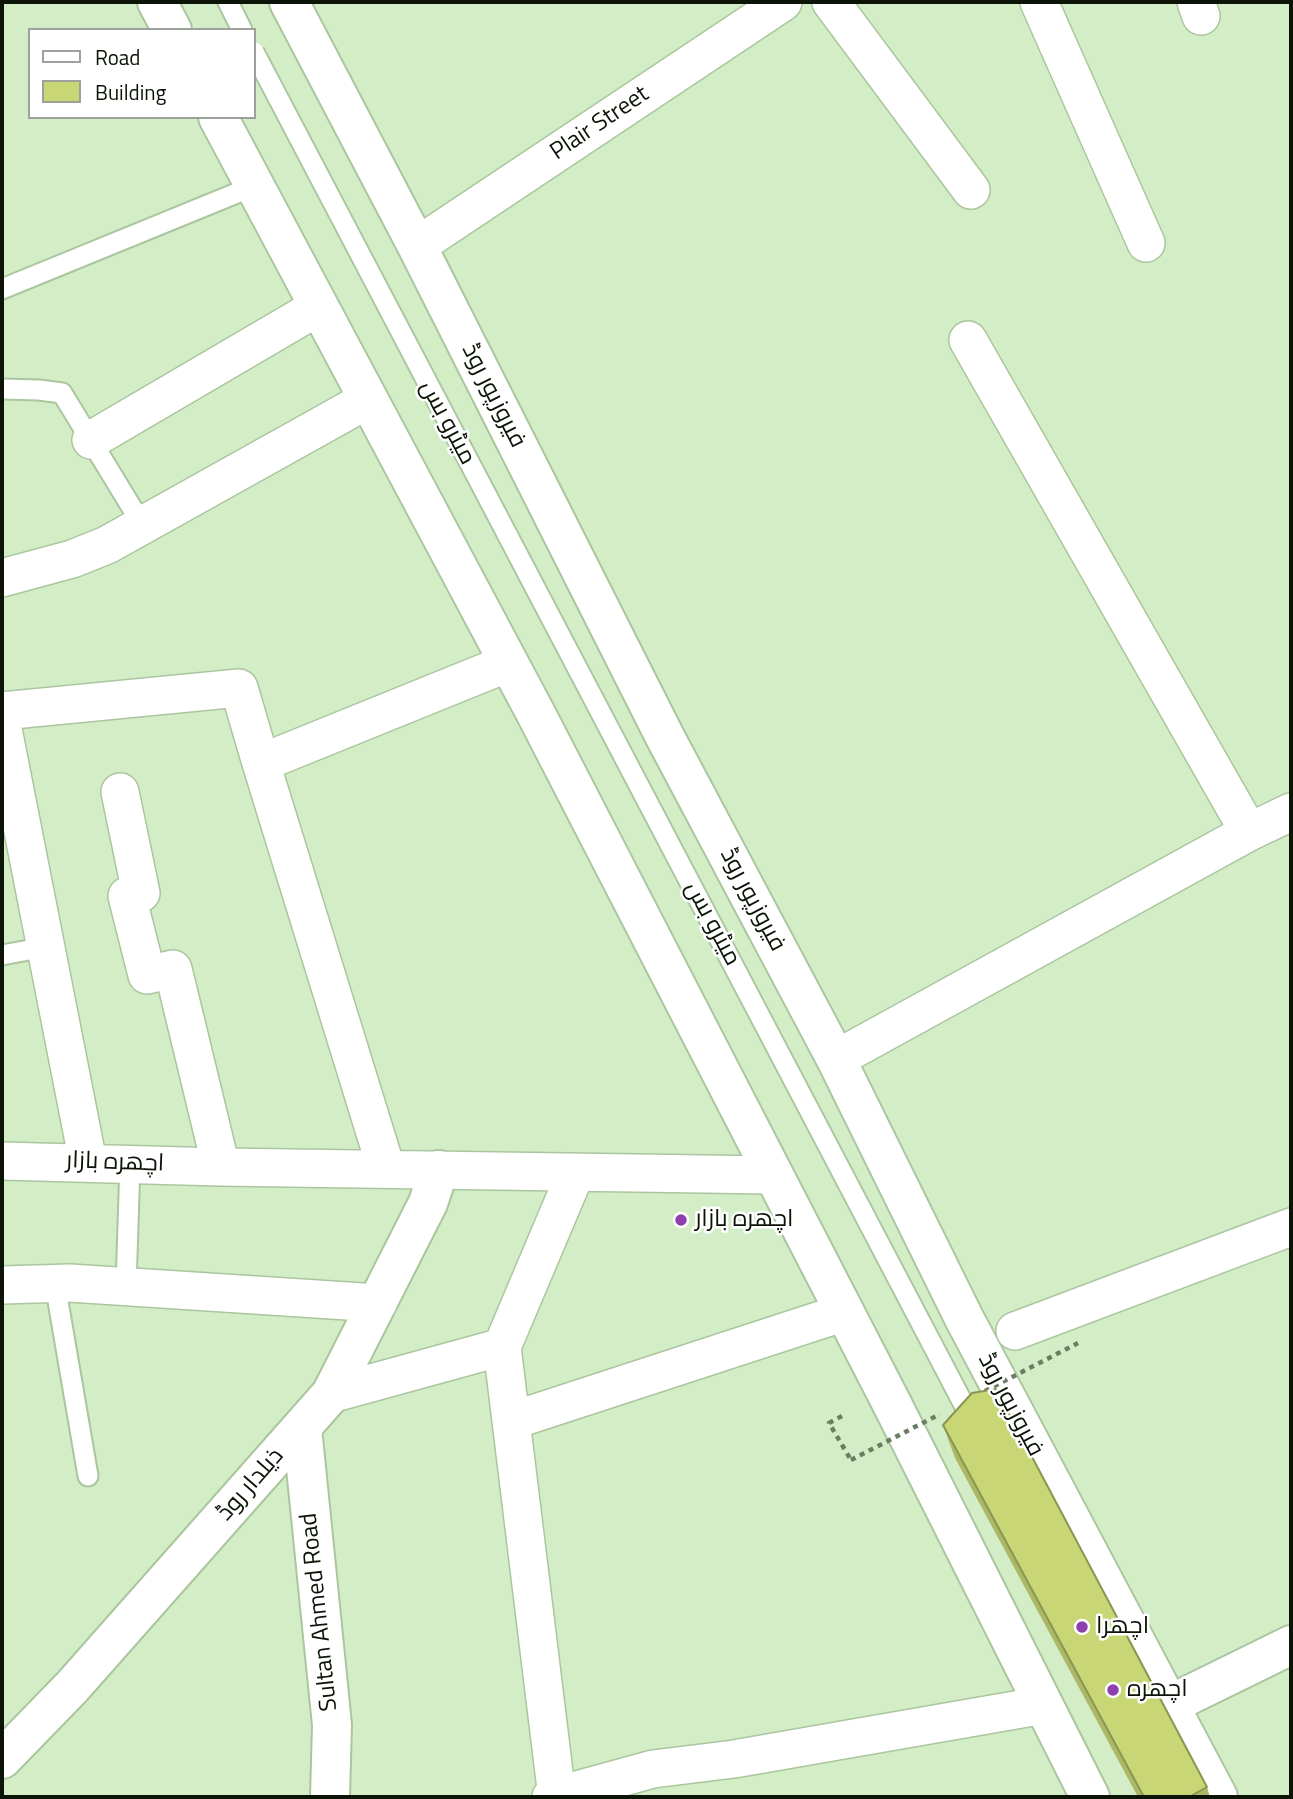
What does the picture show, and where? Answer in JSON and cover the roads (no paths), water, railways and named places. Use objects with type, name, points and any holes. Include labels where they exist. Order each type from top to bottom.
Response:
[{"type":"main road","points":[[157,2],[171,28]]},
{"type":"main road","name":"فیروزپور روڈ","points":[[289,2],[417,246],[665,737],[836,1059],[964,1318],[1218,1797]]},
{"type":"main road","points":[[219,119],[508,663],[774,1175],[1090,1797]]},
{"type":"main road","name":"ذیلدار روڈ","points":[[2,1759],[72,1687],[331,1394],[428,1203],[439,1170]]},
{"type":"main road","name":"Sultan Ahmed Road","points":[[302,1427],[332,1725],[330,1797]]},
{"type":"main road","points":[[1169,1704],[1291,1645]]},
{"type":"street","name":"Plair Street","points":[[417,246],[783,2]]},
{"type":"street","points":[[831,2],[971,190]]},
{"type":"street","points":[[1039,2],[1146,243]]},
{"type":"street","points":[[91,440],[318,307]]},
{"type":"street","points":[[968,340],[1249,832]]},
{"type":"street","points":[[2,578],[72,559],[143,526],[367,400]]},
{"type":"street","points":[[261,763],[508,663]]},
{"type":"street","points":[[2,711],[239,688],[386,1168]]},
{"type":"street","points":[[2,724],[88,1162]]},
{"type":"street","points":[[120,792],[141,893],[127,895],[147,975],[173,969],[220,1167]]},
{"type":"street","points":[[836,1059],[1249,832],[1291,812]]},
{"type":"street","name":"اچھرہ بازار","points":[[2,1161],[774,1175]]},
{"type":"street","points":[[556,1797],[502,1348],[576,1172]]},
{"type":"street","points":[[1015,1331],[1291,1227]]},
{"type":"street","points":[[2,1285],[126,1287],[378,1303]]},
{"type":"street","points":[[511,1420],[845,1312]]},
{"type":"street","points":[[331,1394],[502,1348]]},
{"type":"street","points":[[551,1797],[653,1769],[734,1759],[1044,1704]]},
{"type":"lane","points":[[228,2],[241,28]]},
{"type":"lane","name":"میٹرو بس","points":[[256,56],[981,1438]]},
{"type":"lane","points":[[2,289],[254,186]]},
{"type":"lane","points":[[2,389],[62,393],[143,526]]},
{"type":"lane","points":[[2,956],[45,947]]},
{"type":"lane","points":[[126,1287],[130,1163]]},
{"type":"lane","points":[[55,1284],[88,1476]]},
{"type":"place","name":"اچھرہ بازار","points":[[681,1220]]},
{"type":"place","name":"اچھرا","points":[[1082,1627]]},
{"type":"place","name":"اچھرہ","points":[[1113,1690]]}]
